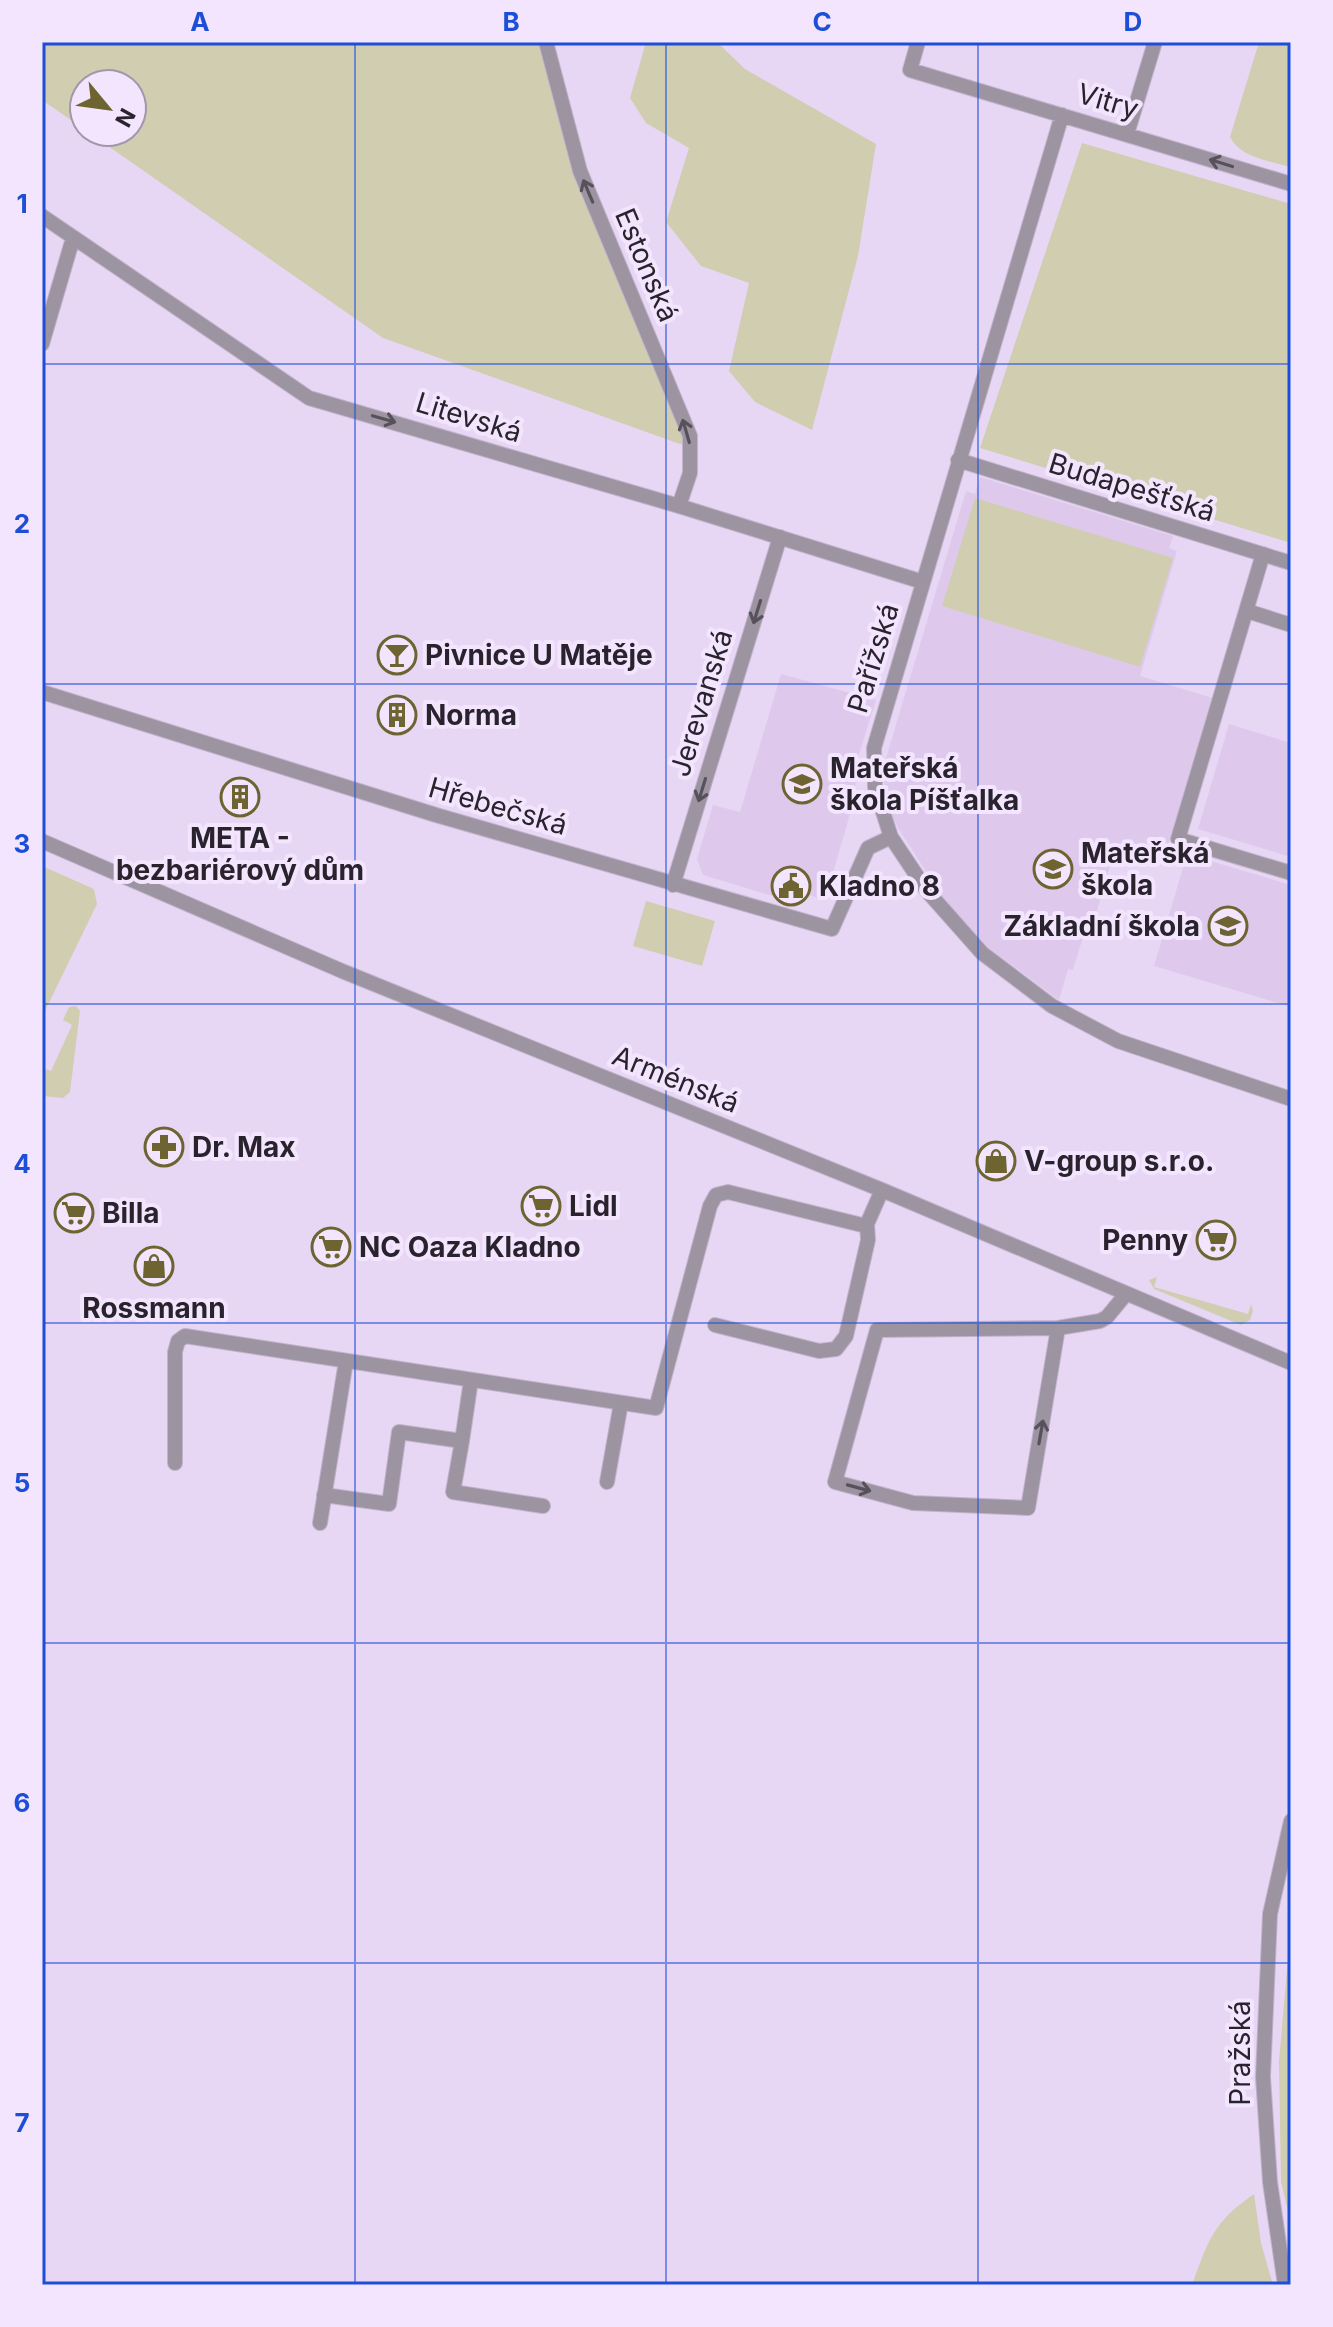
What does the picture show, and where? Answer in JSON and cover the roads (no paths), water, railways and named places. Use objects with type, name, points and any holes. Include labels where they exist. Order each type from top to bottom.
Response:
[{"type":"street","name":"Estonská","points":[[546,42],[580,171],[690,436],[690,473],[679,506]]},
{"type":"street","name":"Vitry","points":[[918,42],[910,70],[1291,184]]},
{"type":"street","points":[[1127,134],[1155,42]]},
{"type":"street","name":"Pařížská","points":[[1062,115],[874,748],[875,787],[891,837],[927,891],[982,953],[1052,1006],[1118,1041],[1291,1099]]},
{"type":"street","name":"Litevská","points":[[42,216],[309,398],[679,506],[923,582]]},
{"type":"street","points":[[42,344],[73,238]]},
{"type":"street","name":"Budapešťská","points":[[958,460],[1291,563]]},
{"type":"street","name":"Jerevanská","points":[[673,885],[780,537]]},
{"type":"street","points":[[1263,554],[1178,839],[1291,873]]},
{"type":"street","points":[[1247,611],[1290,622]]},
{"type":"street","name":"Hřebečská","points":[[42,692],[436,815],[832,929],[868,848],[891,837]]},
{"type":"street","name":"Arménská","points":[[42,841],[342,971],[882,1190],[1291,1363]]},
{"type":"street","points":[[715,1325],[819,1351],[836,1349],[846,1336],[868,1240],[867,1224],[882,1190]]},
{"type":"street","points":[[175,1463],[175,1352],[178,1341],[185,1336],[656,1408],[710,1206],[716,1195],[728,1192],[867,1224]]},
{"type":"street","points":[[1058,1328],[1028,1508],[913,1503],[835,1482],[877,1330],[1058,1328],[1100,1321],[1126,1294]]},
{"type":"street","points":[[320,1523],[346,1361]]},
{"type":"street","points":[[471,1380],[453,1492],[543,1506]]},
{"type":"street","points":[[607,1482],[621,1403]]},
{"type":"street","points":[[324,1495],[389,1504],[399,1432],[462,1441]]},
{"type":"street","name":"Pražská","points":[[1285,2285],[1270,2182],[1263,2077],[1270,1914],[1291,1821]]},
{"type":"place","name":"Pivnice U Matěje","points":[[397,655]]},
{"type":"place","name":"Norma","points":[[397,715]]},
{"type":"place","name":"Mateřská škola Píšťalka","points":[[802,784]]},
{"type":"place","name":"META - bezbariérový dům","points":[[240,797]]},
{"type":"place","name":"Mateřská škola","points":[[1053,869]]},
{"type":"place","name":"Kladno 8","points":[[791,886]]},
{"type":"place","name":"Základní škola","points":[[1228,926]]},
{"type":"place","name":"Dr. Max","points":[[164,1147]]},
{"type":"place","name":"V-group s.r.o.","points":[[996,1161]]},
{"type":"place","name":"Lidl","points":[[541,1206]]},
{"type":"place","name":"Billa","points":[[74,1213]]},
{"type":"place","name":"Penny","points":[[1216,1240]]},
{"type":"place","name":"NC Oaza Kladno","points":[[331,1247]]},
{"type":"place","name":"Rossmann","points":[[154,1266]]}]
